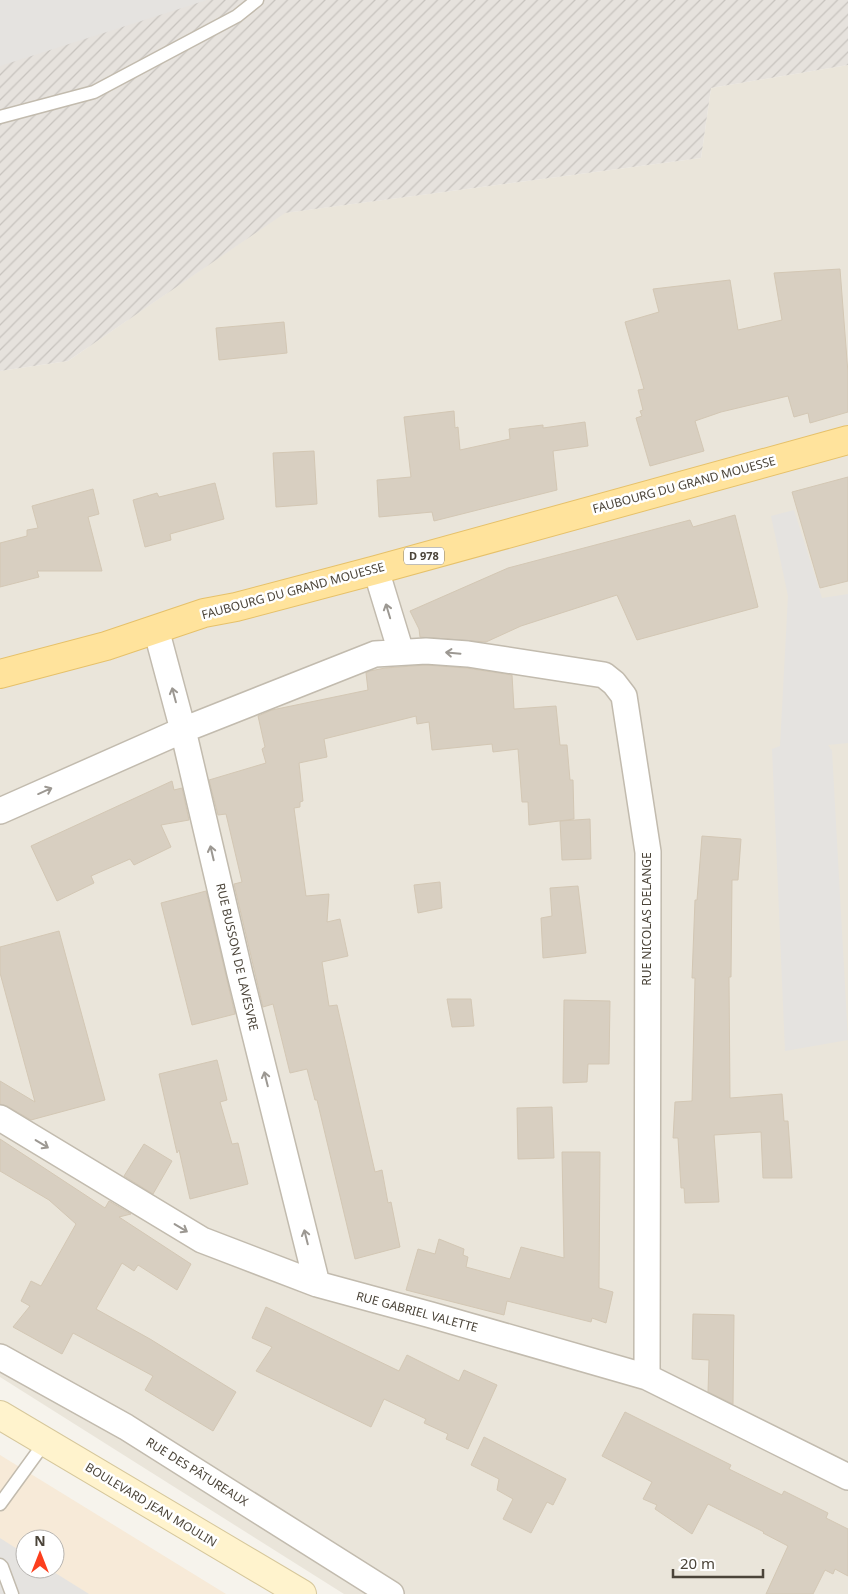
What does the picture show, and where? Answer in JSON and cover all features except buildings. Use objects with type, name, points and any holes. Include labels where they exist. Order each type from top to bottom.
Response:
[{"type":"main road","name":"FAUBOURG DU GRAND MOUESSE","points":[[0,674],[106,646],[204,614],[376,570],[848,440]]},
{"type":"main road","name":"BOULEVARD JEAN MOULIN","points":[[0,1415],[302,1594]]},
{"type":"street","points":[[0,811],[183,730],[375,654],[401,652],[376,570]]},
{"type":"street","name":"RUE BUSSON DE LAVESVRE","points":[[156,629],[183,730],[240,974],[317,1284]]},
{"type":"street","name":"RUE NICOLAS DELANGE","points":[[401,652],[426,651],[468,654],[604,675],[614,683],[624,696],[648,852],[647,1377]]},
{"type":"street","name":"RUE GABRIEL VALETTE","points":[[0,1118],[202,1240],[317,1284],[647,1377],[848,1477]]},
{"type":"street","name":"RUE DES PÂTUREAUX","points":[[0,1357],[126,1427],[391,1594]]},
{"type":"lane","points":[[0,117],[94,92],[237,16],[257,0]]},
{"type":"lane","points":[[0,1504],[45,1442]]},
{"type":"lane","points":[[0,1565],[12,1594]]},
{"type":"shaded area","points":[[0,0],[848,0],[848,65],[711,88],[701,158],[285,213],[68,361],[0,371]]},
{"type":"shaded area","points":[[0,0],[207,0],[0,66]]},
{"type":"shaded area","points":[[848,65],[848,1594],[344,1594],[0,1377],[0,371],[68,361],[284,213],[701,158],[711,88]]},
{"type":"shaded area","points":[[794,510],[822,598],[848,594],[848,743],[828,745],[832,751],[848,1040],[785,1051],[772,749],[780,746],[788,596],[771,516]]},
{"type":"shaded area","points":[[0,1455],[226,1594],[0,1594]]},
{"type":"shaded area","points":[[0,1538],[15,1548],[15,1579],[65,1579],[89,1594],[0,1594]]}]
